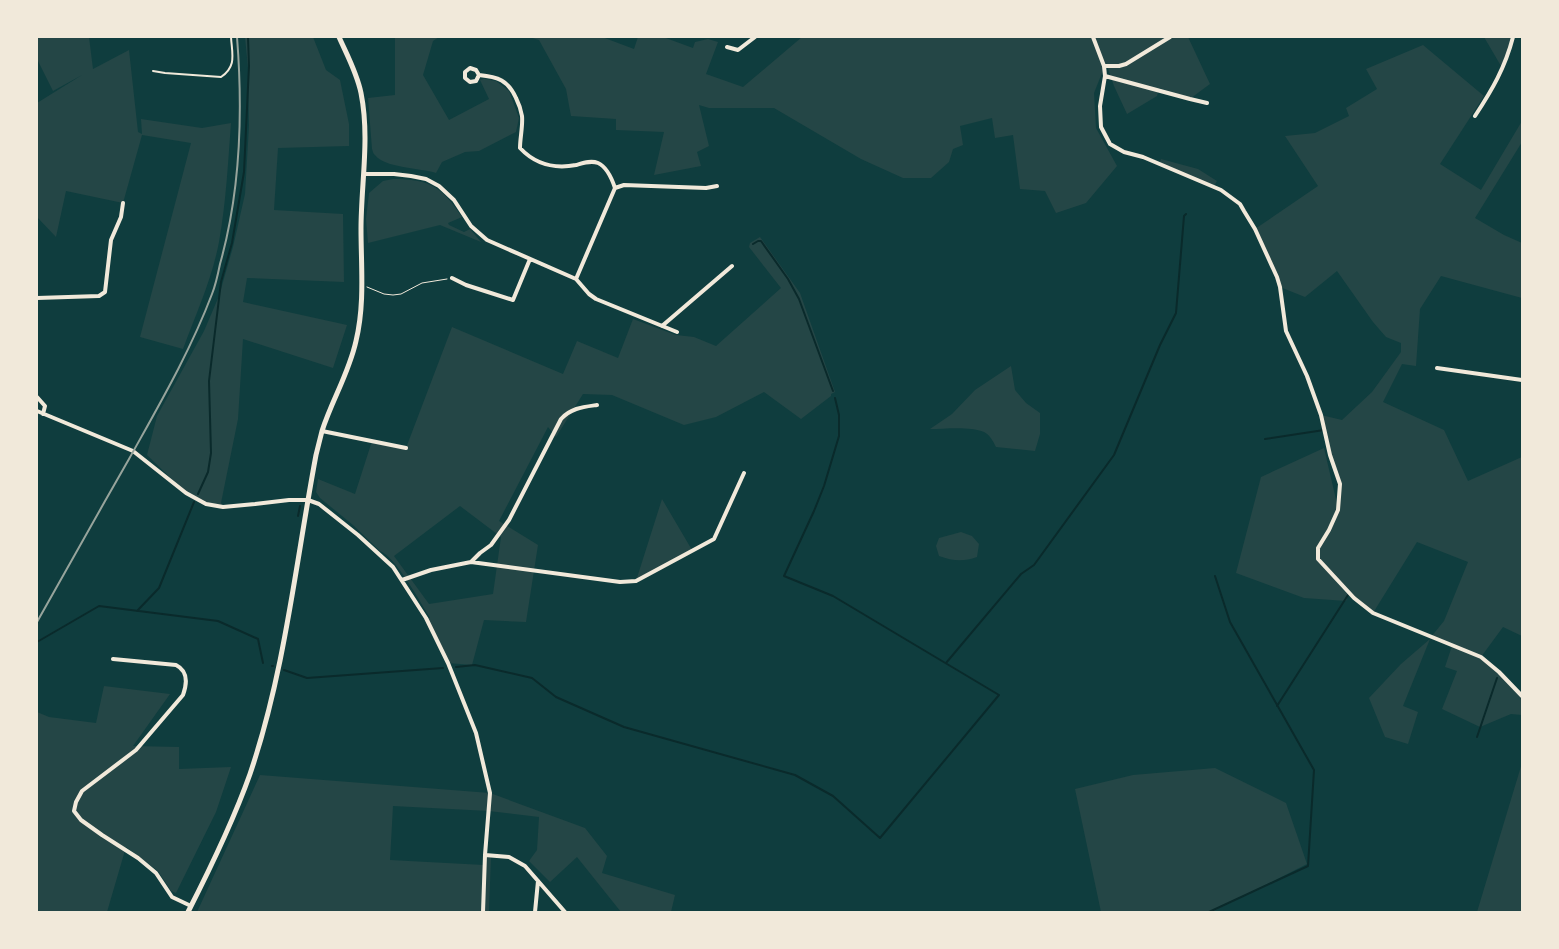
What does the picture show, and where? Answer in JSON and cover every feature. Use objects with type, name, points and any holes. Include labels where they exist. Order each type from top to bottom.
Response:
[{"type":"street","points":[[188,912],[230,826],[250,774],[275,684],[322,431],[351,361],[360,320],[362,287],[361,221],[364,174],[365,116],[361,92],[355,72],[339,37]]},
{"type":"street","points":[[727,47],[738,50],[755,37]]},
{"type":"street","points":[[1093,37],[1104,66],[1105,76],[1100,106],[1101,127],[1110,144],[1124,152],[1143,157],[1221,190],[1240,204],[1255,229],[1278,277],[1286,331],[1307,376],[1321,415],[1328,449],[1340,484],[1338,510],[1318,548],[1318,559],[1354,598],[1373,613],[1481,657],[1499,672],[1522,696]]},
{"type":"street","points":[[1104,66],[1119,66],[1126,64],[1170,37]]},
{"type":"street","points":[[1475,116],[1497,82],[1508,55],[1513,37]]},
{"type":"street","points":[[479,75],[497,78],[506,82],[512,90],[520,108],[522,118],[520,148],[526,155],[551,166],[562,167],[594,162],[599,163],[609,174],[616,188]]},
{"type":"street","points":[[1105,76],[1190,99],[1207,102]]},
{"type":"street","points":[[364,174],[394,174],[426,179],[439,186],[448,194],[454,200],[471,226],[487,240],[576,279],[589,294],[596,299],[677,332]]},
{"type":"street","points":[[576,279],[616,188],[624,185],[706,188],[717,186]]},
{"type":"street","points":[[37,298],[99,296],[105,292],[111,240],[121,217],[123,203]]},
{"type":"street","points":[[452,278],[466,286],[514,300],[530,259]]},
{"type":"street","points":[[662,326],[732,266]]},
{"type":"street","points":[[1438,368],[1522,380]]},
{"type":"street","points":[[37,397],[45,406],[43,414]]},
{"type":"street","points":[[470,562],[492,545],[510,520],[561,419],[571,411],[597,405]]},
{"type":"street","points":[[37,411],[133,451],[186,493],[206,504],[223,507],[289,500],[308,500],[323,507],[358,535],[393,567],[426,618],[448,663],[476,733],[490,793],[485,855],[483,912]]},
{"type":"street","points":[[322,431],[406,448]]},
{"type":"street","points":[[402,580],[431,570],[470,562],[620,582],[636,581],[714,539],[744,473]]},
{"type":"street","points":[[113,659],[176,665],[181,668],[185,674],[186,687],[183,695],[136,750],[82,791],[76,802],[74,811],[81,820],[138,858],[156,873],[172,897],[191,906]]},
{"type":"street","points":[[485,855],[509,857],[525,866],[565,912]]},
{"type":"street","points":[[535,912],[538,881]]},
{"type":"lane","points":[[153,71],[165,74],[221,77],[231,68],[233,59],[231,37]]},
{"type":"path","points":[[362,287],[367,287],[384,294],[393,295],[401,294],[422,283],[452,278]]},
{"type":"shaded area","points":[[37,37],[89,37],[93,69],[129,50],[138,132],[142,134],[141,119],[202,128],[231,123],[225,198],[219,242],[208,283],[183,349],[140,337],[191,143],[142,135],[123,203],[66,191],[56,237],[37,217],[37,103],[82,75],[53,91],[37,59]]},
{"type":"shaded area","points":[[245,37],[313,37],[326,70],[340,80],[349,124],[349,146],[278,148],[274,210],[343,214],[344,282],[247,278],[243,302],[347,325],[333,368],[243,339],[238,419],[221,503],[223,507],[206,504],[186,493],[147,455],[157,416],[204,331],[219,296],[233,247],[245,194],[249,126],[248,68]]},
{"type":"shaded area","points":[[395,37],[439,37],[433,41],[423,75],[449,120],[489,99],[480,80],[484,79],[496,81],[509,91],[519,118],[516,132],[479,151],[465,152],[442,162],[436,173],[386,163],[380,159],[374,154],[372,149],[368,98],[395,95]]},
{"type":"shaded area","points":[[529,37],[602,37],[634,49],[638,37],[663,37],[693,48],[695,42],[708,39],[718,42],[706,74],[743,87],[802,37],[1188,37],[1210,84],[1191,98],[1159,88],[1157,96],[1127,114],[1114,86],[1106,63],[1094,93],[1096,128],[1117,166],[1086,203],[1056,213],[1045,191],[1020,189],[1013,135],[995,138],[992,118],[960,126],[963,145],[953,149],[949,162],[931,178],[903,178],[861,159],[774,108],[709,108],[699,105],[709,146],[697,152],[701,166],[654,175],[664,132],[616,130],[616,119],[571,116],[566,89],[539,40]]},
{"type":"shaded area","points":[[1484,37],[1511,37],[1507,54],[1501,66]]},
{"type":"shaded area","points":[[1423,45],[1484,96],[1440,164],[1481,190],[1522,121],[1522,142],[1475,218],[1504,235],[1522,243],[1522,298],[1441,276],[1420,309],[1416,366],[1402,364],[1383,402],[1444,430],[1468,481],[1522,457],[1522,636],[1503,627],[1481,657],[1499,672],[1522,699],[1522,715],[1511,714],[1480,727],[1442,709],[1457,671],[1445,667],[1452,646],[1431,637],[1444,621],[1468,562],[1417,542],[1373,613],[1335,580],[1348,595],[1346,601],[1304,598],[1236,573],[1261,477],[1324,448],[1338,508],[1340,484],[1330,455],[1321,415],[1342,420],[1372,392],[1401,352],[1401,343],[1386,337],[1373,322],[1337,271],[1305,297],[1280,287],[1255,229],[1318,186],[1285,136],[1315,133],[1349,116],[1346,108],[1377,89],[1366,69]]},
{"type":"shaded area","points":[[1161,159],[1198,169],[1217,181],[1214,186],[1159,164]]},
{"type":"shaded area","points":[[406,179],[426,183],[441,192],[448,198],[462,217],[448,223],[449,225],[464,232],[470,229],[481,242],[440,225],[368,243],[366,219],[369,193],[383,181]]},
{"type":"shaded area","points":[[760,237],[800,293],[835,392],[801,419],[764,392],[716,417],[684,425],[612,395],[583,394],[556,437],[548,427],[499,521],[538,545],[526,622],[484,620],[472,665],[448,663],[426,618],[430,618],[400,570],[393,561],[380,551],[353,525],[320,498],[316,492],[318,479],[355,494],[372,441],[406,448],[452,327],[563,374],[577,341],[618,358],[633,319],[676,335],[694,337],[716,346],[781,288],[749,247],[750,243]],"holes":[[[460,506],[501,537],[493,594],[429,604],[394,556]]]},
{"type":"shaded area","points":[[1011,366],[1015,390],[1026,403],[1040,413],[1040,434],[1035,451],[996,447],[988,435],[978,430],[965,428],[930,429],[952,414],[975,390]]},
{"type":"shaded area","points":[[662,499],[692,550],[636,581]]},
{"type":"shaded area","points":[[961,532],[972,536],[979,544],[977,557],[967,560],[958,560],[939,556],[936,546],[939,538]]},
{"type":"shaded area","points":[[1430,639],[1403,706],[1418,712],[1408,744],[1385,737],[1369,698],[1401,664]]},
{"type":"shaded area","points":[[104,686],[170,694],[133,746],[179,747],[179,769],[231,767],[216,812],[176,893],[171,891],[158,871],[126,847],[107,912],[37,912],[37,712],[49,717],[96,723]]},
{"type":"shaded area","points":[[1522,763],[1522,912],[1477,912]]},
{"type":"shaded area","points":[[1215,768],[1286,803],[1307,864],[1212,912],[1101,912],[1075,789],[1133,775]]},
{"type":"shaded area","points":[[260,775],[490,793],[585,828],[607,856],[602,873],[675,895],[671,912],[621,912],[577,857],[550,882],[529,861],[537,850],[539,817],[489,811],[393,806],[390,860],[484,865],[485,855],[491,856],[489,912],[197,912]]},
{"type":"waterway","points":[[198,494],[208,472],[211,453],[209,381],[221,282],[232,243],[244,172],[249,66],[248,37]]},
{"type":"waterway","points":[[946,663],[1021,574],[1034,565],[1114,455],[1160,345],[1176,313],[1184,216],[1186,214]]},
{"type":"waterway","points":[[753,244],[761,241],[788,279],[799,299],[833,391]]},
{"type":"waterway","points":[[456,667],[475,665],[532,678],[556,697],[624,727],[795,775],[833,796],[880,838],[999,695],[833,596],[784,576],[824,486],[839,436],[839,415],[835,398]]},
{"type":"waterway","points":[[1265,439],[1324,430]]},
{"type":"waterway","points":[[137,611],[159,588],[194,502]]},
{"type":"waterway","points":[[298,516],[300,506]]},
{"type":"waterway","points":[[1209,912],[1308,866],[1314,770],[1230,622],[1215,576]]},
{"type":"waterway","points":[[1277,706],[1348,595]]},
{"type":"waterway","points":[[37,642],[99,606],[218,621],[258,639],[263,663]]},
{"type":"waterway","points":[[284,670],[307,678],[443,668]]},
{"type":"waterway","points":[[1477,737],[1497,678]]},
{"type":"railway","points":[[37,622],[174,378],[194,337],[217,279],[232,208],[239,151],[240,94],[237,37]]}]
